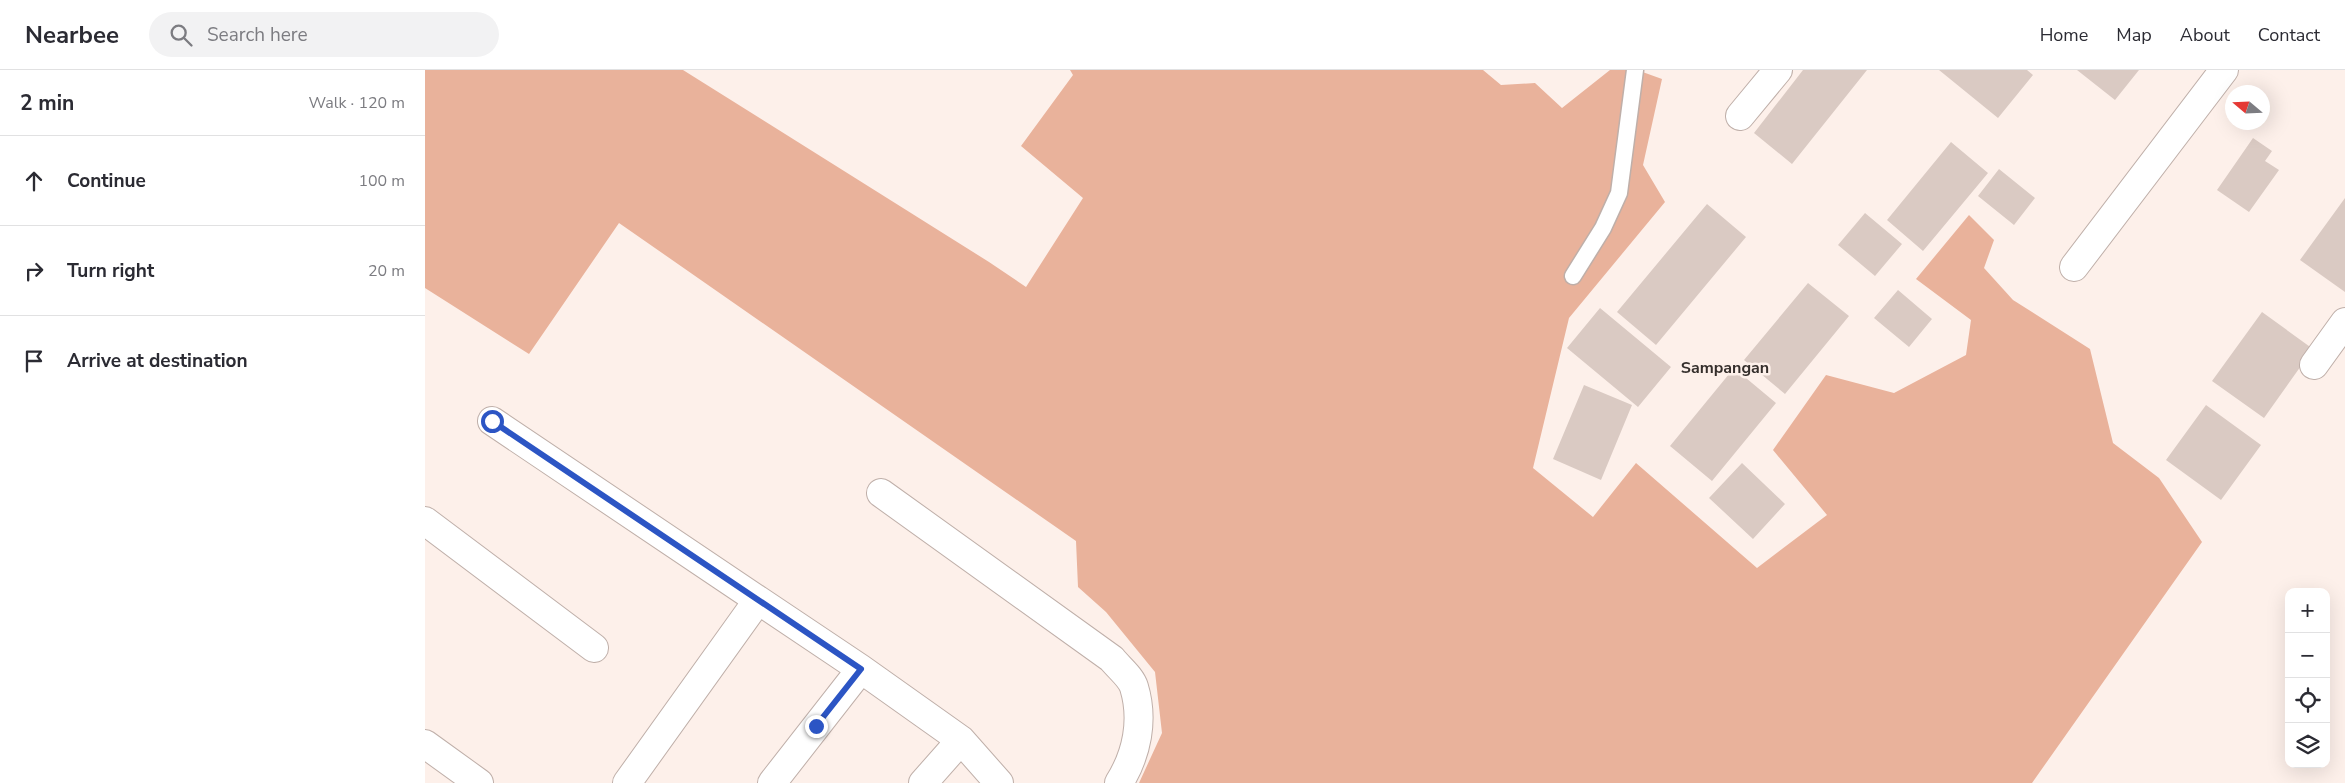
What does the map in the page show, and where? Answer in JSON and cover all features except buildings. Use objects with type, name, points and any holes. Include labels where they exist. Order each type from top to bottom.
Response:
[{"type":"street","points":[[1739,116],[1779,70]]},
{"type":"street","points":[[2073,267],[2224,70]]},
{"type":"street","points":[[2314,365],[2345,322]]},
{"type":"street","points":[[492,421],[861,669],[961,740],[999,783]]},
{"type":"street","points":[[881,493],[1112,659],[1133,685],[1139,727],[1131,764],[1119,783]]},
{"type":"street","points":[[425,521],[594,648]]},
{"type":"street","points":[[627,783],[758,600]]},
{"type":"street","points":[[772,783],[861,669]]},
{"type":"street","points":[[923,783],[961,740]]},
{"type":"street","points":[[425,744],[479,783]]},
{"type":"lane","points":[[1573,276],[1603,228],[1619,193],[1635,70]]},
{"type":"shaded area","points":[[425,70],[683,70],[1026,287],[1083,198],[1021,146],[1073,75],[1070,70],[1483,70],[1501,85],[1535,83],[1562,108],[1610,70],[1637,70],[1662,79],[1643,165],[1665,202],[1569,318],[1533,468],[1593,517],[1636,463],[1757,568],[1827,515],[1773,450],[1826,375],[1894,393],[1966,355],[1971,320],[1916,279],[1969,215],[1994,240],[1984,268],[2013,300],[2090,349],[2113,443],[2159,478],[2202,542],[2032,783],[1139,783],[1162,733],[1155,672],[1106,612],[1078,587],[1076,541],[619,223],[529,354],[425,288]]},
{"type":"district","name":"Sampangan","points":[[1725,367]]},
{"type":"route","points":[[492,421],[861,669],[816,726]]}]
